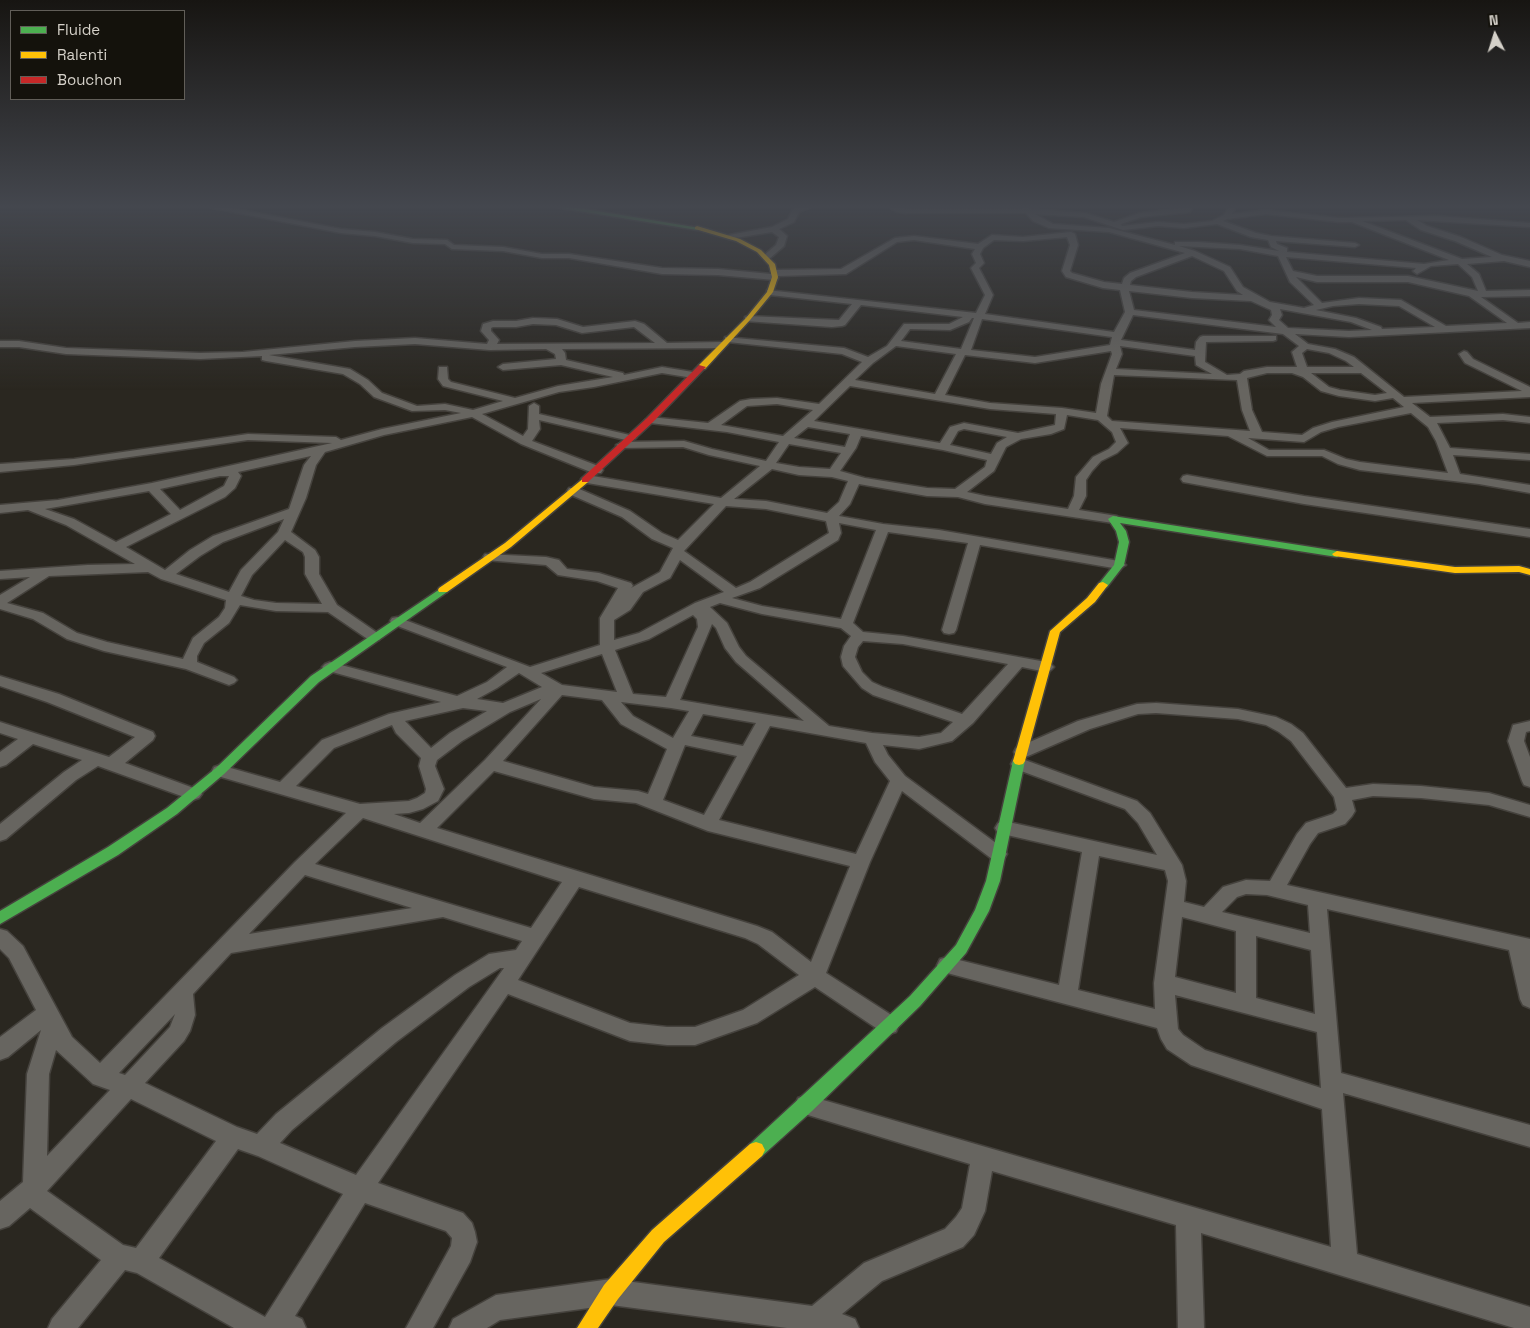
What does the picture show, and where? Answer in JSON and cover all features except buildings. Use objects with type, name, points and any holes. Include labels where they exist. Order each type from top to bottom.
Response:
[{"type":"main road","points":[[0,918],[113,851],[172,811],[220,771],[300,692],[330,667],[508,545],[587,479],[650,420],[748,319],[770,292],[775,275],[771,267]]},
{"type":"main road","points":[[587,1328],[611,1292],[658,1236],[806,1105],[915,1001],[961,949],[982,911],[993,881],[1020,758],[1055,631],[1091,600],[1119,565],[1124,542],[1121,531],[1113,519]]},
{"type":"main road","points":[[1113,519],[1402,564],[1455,570],[1519,569],[1530,572]]},
{"type":"street","points":[[633,267],[662,272],[775,275],[843,272],[851,267]]},
{"type":"street","points":[[939,397],[963,352],[974,316],[989,295],[976,267]]},
{"type":"street","points":[[1067,267],[1066,271],[1069,275],[1124,288],[1192,295],[1254,298]]},
{"type":"street","points":[[1093,282],[1129,277],[1158,267]]},
{"type":"street","points":[[1223,267],[1227,269],[1240,289],[1254,298],[1271,305],[1307,310],[1353,320],[1372,328],[1389,332]]},
{"type":"street","points":[[1287,267],[1293,280],[1321,306]]},
{"type":"street","points":[[1408,279],[1422,267]]},
{"type":"street","points":[[1465,267],[1476,276],[1483,294]]},
{"type":"street","points":[[1290,272],[1317,279],[1408,279],[1472,294],[1530,293]]},
{"type":"street","points":[[1072,512],[1080,496],[1080,480],[1088,468],[1097,459],[1113,451],[1122,443],[1120,435],[1106,420],[1106,384],[1112,372],[1117,354],[1115,341],[1130,312],[1124,288],[1129,277]]},
{"type":"street","points":[[770,292],[974,316],[1200,354]]},
{"type":"street","points":[[1472,294],[1530,334]]},
{"type":"street","points":[[748,319],[842,323],[858,302]]},
{"type":"street","points":[[1307,310],[1321,306],[1359,302],[1401,303],[1444,329]]},
{"type":"street","points":[[1271,305],[1276,310],[1277,315],[1274,320],[1288,334],[1305,346],[1343,355],[1365,370],[1427,420],[1438,433],[1455,477]]},
{"type":"street","points":[[1130,312],[1173,316],[1288,334]]},
{"type":"street","points":[[608,618],[625,607],[638,589],[662,578],[678,548],[723,502],[768,465],[786,439],[806,423],[869,361],[893,346],[907,326],[950,327],[974,316]]},
{"type":"street","points":[[490,347],[494,340],[486,330],[486,326],[533,321],[557,322],[582,330],[635,324],[641,326],[664,345]]},
{"type":"street","points":[[1225,378],[1200,362],[1201,342],[1203,339],[1530,325]]},
{"type":"street","points":[[0,344],[148,355],[243,355],[414,341],[490,347],[604,344],[638,347],[725,342],[844,351],[893,346],[1035,360],[1054,358],[1115,341]]},
{"type":"street","points":[[543,345],[556,349],[560,353],[560,362]]},
{"type":"street","points":[[1297,370],[1297,352],[1305,346]]},
{"type":"street","points":[[844,351],[869,361]]},
{"type":"street","points":[[1464,354],[1469,361],[1530,393]]},
{"type":"street","points":[[243,355],[346,370],[364,382],[378,395],[416,409],[450,407],[473,414],[525,442],[597,470]]},
{"type":"street","points":[[503,367],[560,362],[599,372],[628,376]]},
{"type":"street","points":[[443,369],[443,379],[446,384],[517,401]]},
{"type":"street","points":[[0,509],[29,508],[152,487],[321,450],[349,440],[473,414],[558,389],[667,370],[693,375]]},
{"type":"street","points":[[1112,372],[1225,378],[1242,377],[1248,373],[1267,370],[1365,370]]},
{"type":"street","points":[[1297,370],[1325,389],[1375,398],[1530,393]]},
{"type":"street","points":[[1242,377],[1247,410],[1257,434]]},
{"type":"street","points":[[847,382],[1004,408],[1062,411],[1106,420],[1257,434],[1291,439],[1304,438],[1317,430],[1336,424],[1413,409]]},
{"type":"street","points":[[525,442],[534,429],[535,416],[532,397]]},
{"type":"street","points":[[712,426],[744,403],[750,402],[777,401],[821,408]]},
{"type":"street","points":[[958,493],[990,469],[1001,445],[1018,436],[1056,430],[1060,427],[1062,411]]},
{"type":"street","points":[[535,416],[626,442],[684,444],[799,471],[833,473],[855,480],[927,492],[958,493],[986,500],[1113,519]]},
{"type":"street","points":[[1427,420],[1503,418],[1530,420]]},
{"type":"street","points":[[650,420],[712,426],[848,451]]},
{"type":"street","points":[[806,423],[994,458]]},
{"type":"street","points":[[943,447],[954,428],[964,426],[1018,436]]},
{"type":"street","points":[[833,473],[848,451],[857,432]]},
{"type":"street","points":[[1228,432],[1267,453],[1324,454],[1342,462],[1360,466],[1455,477],[1530,489]]},
{"type":"street","points":[[0,468],[74,462],[248,437],[349,440]]},
{"type":"street","points":[[190,665],[190,656],[198,641],[224,620],[232,608],[234,597],[246,572],[284,533],[310,465],[321,450]]},
{"type":"street","points":[[1446,451],[1530,457]]},
{"type":"street","points":[[116,547],[229,488],[235,476],[233,473],[220,472]]},
{"type":"street","points":[[587,479],[723,502],[766,505],[883,528],[939,534],[1119,565]]},
{"type":"street","points":[[1187,479],[1304,500],[1530,533]]},
{"type":"street","points":[[284,788],[328,744],[395,718],[460,702],[523,669],[607,648],[649,634],[697,608],[755,585],[833,537],[833,512],[844,504],[855,480]]},
{"type":"street","points":[[152,487],[178,515]]},
{"type":"street","points":[[572,491],[626,514],[678,548],[727,595],[731,603],[846,624],[859,636],[903,640],[1046,667]]},
{"type":"street","points":[[29,508],[70,522],[166,576],[252,604],[276,607],[331,608]]},
{"type":"street","points":[[166,576],[195,553],[218,539],[294,511]]},
{"type":"street","points":[[846,624],[883,528]]},
{"type":"street","points":[[284,533],[308,550],[312,557],[312,574],[331,608],[374,637]]},
{"type":"street","points":[[949,630],[974,541]]},
{"type":"street","points":[[490,557],[546,561],[554,563],[563,572],[599,577],[626,586],[608,618],[607,648],[628,698]]},
{"type":"street","points":[[0,575],[88,569],[150,568]]},
{"type":"street","points":[[0,601],[46,573]]},
{"type":"street","points":[[0,606],[38,616],[72,636],[104,646],[190,665],[229,680]]},
{"type":"street","points":[[670,702],[705,627],[704,618],[697,608]]},
{"type":"street","points":[[697,608],[722,626],[732,648],[741,660],[825,731]]},
{"type":"street","points":[[398,621],[523,669],[556,689],[670,702],[765,721],[901,742],[933,740],[946,737],[965,721],[1018,662]]},
{"type":"street","points":[[859,636],[852,646],[848,657],[857,675],[867,685],[878,691],[965,721]]},
{"type":"street","points":[[330,667],[460,702],[504,708]]},
{"type":"street","points":[[0,681],[53,698],[147,736],[111,765]]},
{"type":"street","points":[[101,1077],[301,867],[360,810],[409,807],[428,800],[435,789],[427,766],[430,756],[456,737],[504,708],[556,689]]},
{"type":"street","points":[[424,830],[491,764],[556,689]]},
{"type":"street","points":[[608,696],[627,720],[678,743],[748,753]]},
{"type":"street","points":[[653,802],[678,743],[699,708]]},
{"type":"street","points":[[1020,758],[1084,725],[1137,709],[1156,708],[1238,714],[1270,721],[1285,728],[1297,737],[1342,795],[1346,811],[1344,816],[1312,828],[1303,839],[1275,890]]},
{"type":"street","points":[[395,718],[430,756]]},
{"type":"street","points":[[708,824],[765,721]]},
{"type":"street","points":[[1530,726],[1519,729],[1516,740],[1530,781]]},
{"type":"street","points":[[0,727],[94,760],[120,767],[193,794]]},
{"type":"street","points":[[0,761],[31,737]]},
{"type":"street","points":[[872,739],[881,758],[899,780],[998,854]]},
{"type":"street","points":[[1020,758],[1131,805],[1144,818],[1172,865],[1177,880],[1172,907],[1164,983],[1168,1032],[1175,1042],[1199,1058],[1333,1102]]},
{"type":"street","points":[[0,834],[70,776],[94,760]]},
{"type":"street","points":[[491,764],[594,792],[638,797],[708,824],[861,862]]},
{"type":"street","points":[[220,771],[360,810],[750,932],[765,938],[815,976],[889,1025]]},
{"type":"street","points":[[504,984],[630,1032],[668,1036],[695,1036],[750,1017],[815,976],[861,862],[899,780]]},
{"type":"street","points":[[1342,795],[1373,790],[1421,792],[1489,799],[1530,812]]},
{"type":"street","points":[[1004,828],[1172,865]]},
{"type":"street","points":[[1067,994],[1092,846]]},
{"type":"street","points":[[301,867],[535,937]]},
{"type":"street","points":[[32,1189],[129,1259],[276,1326],[360,1189],[504,984],[574,878]]},
{"type":"street","points":[[1208,916],[1218,902],[1230,892],[1246,887],[1275,890],[1524,945],[1530,999]]},
{"type":"street","points":[[1317,899],[1345,1263]]},
{"type":"street","points":[[1172,907],[1320,944]]},
{"type":"street","points":[[226,946],[443,910]]},
{"type":"street","points":[[1246,926],[1246,1004]]},
{"type":"street","points":[[0,937],[16,952],[64,1044],[101,1077],[128,1086],[233,1137],[261,1146],[360,1189],[454,1222],[463,1232],[465,1242],[461,1253],[419,1328]]},
{"type":"street","points":[[261,1146],[284,1122],[389,1035],[462,981],[496,960],[521,958]]},
{"type":"street","points":[[947,965],[1067,994],[1166,1021]]},
{"type":"street","points":[[1164,983],[1327,1026]]},
{"type":"street","points":[[0,1217],[32,1189],[177,1034],[183,1024],[185,1014],[183,991]]},
{"type":"street","points":[[0,1050],[50,1019]]},
{"type":"street","points":[[32,1189],[38,1074],[50,1019]]},
{"type":"street","points":[[1331,1080],[1530,1136]]},
{"type":"street","points":[[806,1105],[1345,1263],[1530,1320]]},
{"type":"street","points":[[129,1259],[233,1137]]},
{"type":"street","points":[[813,1323],[873,1272],[954,1238],[965,1226],[974,1211],[983,1157]]},
{"type":"street","points":[[1188,1218],[1190,1328]]},
{"type":"street","points":[[61,1328],[120,1257],[129,1259]]},
{"type":"street","points":[[462,1328],[496,1308],[611,1292],[846,1328]]},
{"type":"traffic: fast","points":[[1103,585],[1119,565],[1124,542],[1121,531],[1113,519],[1337,554]]},
{"type":"traffic: fast","points":[[0,918],[113,851],[172,811],[220,771],[315,679],[443,590]]},
{"type":"traffic: fast","points":[[756,1150],[915,1001],[961,949],[982,911],[993,881],[1019,761]]},
{"type":"traffic: slow","points":[[702,367],[748,319],[770,292],[775,277],[773,267]]},
{"type":"traffic: slow","points":[[443,590],[508,545],[585,480]]},
{"type":"traffic: slow","points":[[1337,554],[1455,570],[1519,569],[1530,572]]},
{"type":"traffic: slow","points":[[1019,761],[1055,631],[1091,600],[1103,585]]},
{"type":"traffic: slow","points":[[587,1328],[611,1292],[658,1236],[756,1150]]},
{"type":"traffic: jam","points":[[585,480],[650,420],[702,367]]}]
